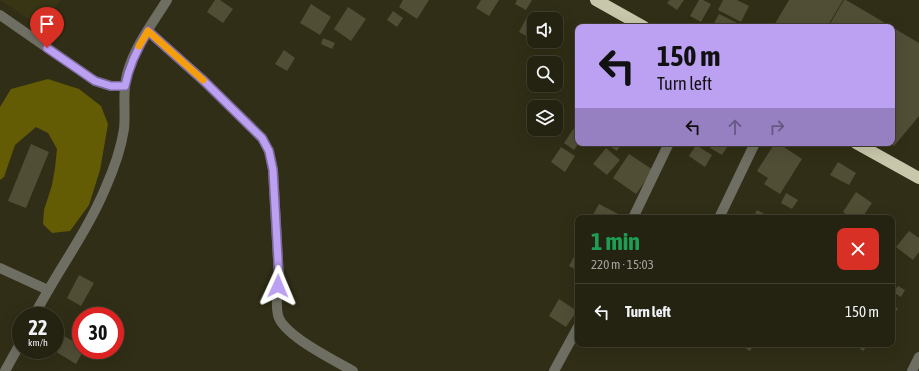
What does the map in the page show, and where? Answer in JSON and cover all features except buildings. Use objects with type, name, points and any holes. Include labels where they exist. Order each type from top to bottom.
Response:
[{"type":"highway","points":[[596,0],[639,24]]},
{"type":"highway","points":[[861,146],[919,178]]},
{"type":"street","points":[[39,307],[80,237],[105,190],[117,156],[124,129],[125,86],[127,75],[136,51],[167,0]]},
{"type":"street","points":[[0,15],[95,81],[111,86],[125,86]]},
{"type":"street","points":[[148,31],[204,81],[262,138],[269,151],[273,170],[279,278],[277,294],[278,314],[280,321],[286,328],[305,343],[353,371]]},
{"type":"street","points":[[634,215],[668,146]]},
{"type":"street","points":[[720,215],[754,146]]},
{"type":"street","points":[[0,268],[48,290]]},
{"type":"street","points":[[554,371],[575,332]]},
{"type":"street","points":[[912,371],[919,357]]},
{"type":"street","points":[[5,371],[12,358]]},
{"type":"shaded area","points":[[0,0],[60,0],[44,29]]},
{"type":"shaded area","points":[[48,79],[79,89],[101,106],[108,124],[100,170],[89,205],[70,231],[52,233],[43,224],[44,210],[52,185],[57,149],[48,133],[36,127],[15,145],[4,177],[0,180],[0,107],[11,89]]},
{"type":"slow traffic","points":[[139,46],[148,31],[203,80]]},
{"type":"route","points":[[47,48],[95,81],[111,86],[125,86],[130,65],[136,51],[148,31],[204,81],[262,138],[269,151],[273,170],[279,278],[278,286]]}]
